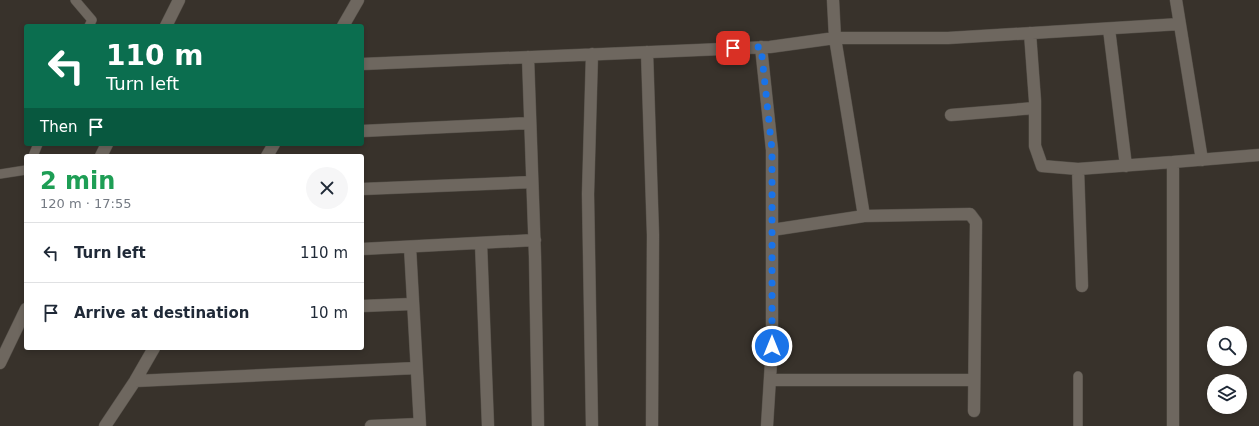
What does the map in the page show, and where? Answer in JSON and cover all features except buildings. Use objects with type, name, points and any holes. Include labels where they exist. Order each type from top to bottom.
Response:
[{"type":"street","points":[[167,24],[179,0]]},
{"type":"street","points":[[344,24],[358,0]]},
{"type":"street","points":[[833,0],[835,38],[864,216]]},
{"type":"street","points":[[1176,0],[1202,160]]},
{"type":"street","points":[[364,64],[761,47],[835,38],[948,38],[1180,24]]},
{"type":"street","points":[[1109,29],[1126,166]]},
{"type":"street","points":[[1030,33],[1035,108],[1035,146],[1042,166],[1078,169],[1259,155]]},
{"type":"street","points":[[761,47],[772,150],[772,346],[767,426]]},
{"type":"street","points":[[647,52],[653,235],[652,426]]},
{"type":"street","points":[[592,54],[588,194],[592,426]]},
{"type":"street","points":[[528,57],[535,240],[538,426]]},
{"type":"street","points":[[951,115],[1035,108]]},
{"type":"street","points":[[364,131],[530,124]]},
{"type":"street","points":[[1172,426],[1173,162]]},
{"type":"street","points":[[1078,169],[1082,286]]},
{"type":"street","points":[[364,189],[532,182]]},
{"type":"street","points":[[772,230],[864,216],[970,214],[976,222],[974,411]]},
{"type":"street","points":[[364,249],[535,240]]},
{"type":"street","points":[[481,243],[488,426]]},
{"type":"street","points":[[371,426],[420,425],[412,304],[410,247]]},
{"type":"street","points":[[364,306],[412,304]]},
{"type":"street","points":[[0,363],[24,313]]},
{"type":"street","points":[[104,426],[135,381],[153,350]]},
{"type":"street","points":[[135,381],[416,368]]},
{"type":"street","points":[[770,380],[974,380]]},
{"type":"lane","points":[[74,0],[92,20],[90,24]]},
{"type":"lane","points":[[0,174],[24,170]]},
{"type":"lane","points":[[1078,376],[1078,426]]},
{"type":"route","points":[[733,48],[761,47],[772,150],[772,346]]}]
